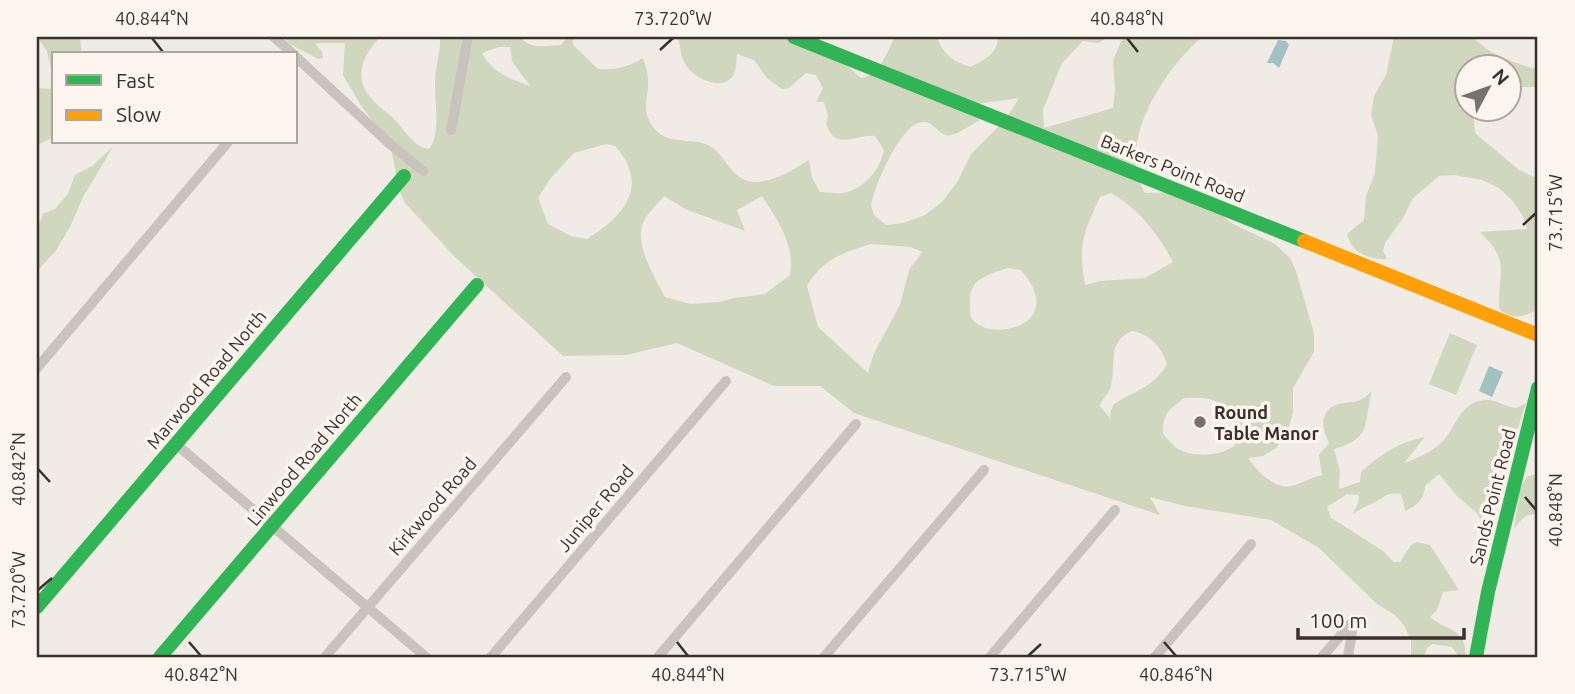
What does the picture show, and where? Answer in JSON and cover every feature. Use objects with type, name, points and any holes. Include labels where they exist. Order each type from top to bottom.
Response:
[{"type":"street","points":[[274,37],[289,52]]},
{"type":"street","points":[[451,130],[468,37]]},
{"type":"street","name":"Barkers Point Road","points":[[794,37],[1538,335]]},
{"type":"street","points":[[298,61],[423,171]]},
{"type":"street","points":[[37,368],[226,144]]},
{"type":"street","name":"Marwood Road North","points":[[37,607],[404,176]]},
{"type":"street","name":"Linwood Road North","points":[[160,657],[477,285]]},
{"type":"street","name":"Kirkwood Road","points":[[326,657],[566,377]]},
{"type":"street","name":"Juniper Road","points":[[491,657],[726,381]]},
{"type":"street","name":"Sands Point Road","points":[[1476,657],[1488,592],[1538,388]]},
{"type":"street","points":[[658,657],[856,424]]},
{"type":"street","points":[[176,444],[426,657]]},
{"type":"street","points":[[824,657],[984,470]]},
{"type":"street","points":[[990,657],[1115,510]]},
{"type":"street","points":[[1155,657],[1251,544]]},
{"type":"street","points":[[1322,657],[1354,620],[1348,657]]},
{"type":"green space","points":[[37,37],[80,37],[82,52],[52,52],[52,73],[47,51]]},
{"type":"green space","points":[[284,37],[380,37],[365,59],[362,83],[375,102],[415,142],[429,149],[435,133],[435,80],[440,37],[520,37],[534,46],[544,46],[561,45],[568,37],[573,37],[573,45],[598,69],[621,68],[643,58],[648,77],[648,118],[662,135],[713,148],[731,169],[747,181],[776,178],[809,160],[812,178],[820,192],[840,193],[857,188],[870,178],[884,150],[875,136],[841,140],[830,132],[826,124],[828,116],[824,102],[816,102],[823,88],[816,75],[806,73],[789,88],[782,89],[767,78],[754,60],[737,54],[736,69],[731,78],[725,82],[710,82],[689,70],[682,58],[677,37],[785,37],[843,62],[861,78],[878,68],[894,37],[937,37],[950,56],[971,67],[993,52],[998,37],[1109,37],[1098,43],[1083,41],[1062,63],[1043,110],[1044,128],[1113,108],[1113,60],[1123,37],[1202,37],[1173,68],[1148,109],[1136,152],[1137,173],[1145,193],[1177,192],[1204,201],[1233,224],[1275,244],[1290,258],[1296,271],[1314,333],[1314,352],[1293,388],[1293,413],[1287,433],[1276,448],[1263,456],[1248,458],[1257,469],[1281,486],[1295,485],[1322,475],[1319,455],[1329,443],[1324,416],[1331,408],[1360,400],[1372,391],[1361,435],[1334,449],[1340,471],[1339,489],[1360,482],[1361,472],[1368,466],[1383,454],[1407,442],[1425,437],[1404,463],[1430,451],[1443,441],[1470,405],[1489,400],[1516,408],[1526,403],[1503,464],[1504,490],[1494,505],[1493,523],[1488,530],[1476,512],[1457,496],[1439,474],[1425,486],[1419,502],[1405,511],[1400,494],[1386,496],[1352,515],[1359,495],[1347,494],[1327,507],[1331,518],[1382,550],[1394,562],[1400,562],[1411,545],[1417,542],[1430,545],[1459,590],[1443,592],[1437,610],[1430,617],[1460,636],[1465,657],[1459,657],[1452,647],[1433,644],[1427,648],[1424,657],[1411,657],[1411,641],[1404,625],[1395,615],[1377,604],[1319,548],[1271,520],[1185,506],[1150,497],[1160,515],[854,413],[820,386],[774,386],[677,343],[626,355],[563,356],[455,257],[405,203],[400,192],[390,144],[362,107],[343,75],[345,43],[315,43],[322,52],[323,58],[318,59],[290,44]],"holes":[[[499,47],[510,47],[512,61],[530,86],[503,74],[486,60],[482,53]],[[1019,98],[1005,120],[971,154],[958,181],[942,202],[925,215],[904,223],[886,225],[874,215],[871,206],[877,185],[906,132],[915,125],[927,122],[943,134],[951,135],[980,120],[959,106]],[[606,144],[615,146],[625,160],[631,174],[632,186],[622,210],[587,239],[571,236],[548,224],[538,198],[551,178],[574,153]],[[1111,193],[1130,206],[1147,223],[1173,262],[1145,278],[1100,281],[1085,285],[1082,249],[1086,230],[1100,197]],[[664,196],[685,209],[745,231],[737,210],[762,196],[788,243],[790,275],[765,294],[720,302],[690,304],[665,297],[643,251],[641,231],[647,216]],[[871,244],[911,247],[922,252],[909,270],[900,305],[874,353],[868,373],[818,327],[807,286],[827,263]],[[1008,268],[1021,270],[1034,290],[1036,306],[1031,317],[1020,325],[991,329],[979,325],[971,317],[970,300],[973,287],[994,272]],[[1132,331],[1139,333],[1154,342],[1167,364],[1150,383],[1113,405],[1111,419],[1100,406],[1111,386],[1119,341]],[[1184,398],[1216,401],[1232,415],[1239,427],[1239,437],[1235,445],[1214,454],[1201,455],[1178,449],[1163,434],[1165,417],[1170,409]]]},
{"type":"green space","points":[[1394,37],[1473,37],[1492,52],[1452,52],[1452,122],[1474,122],[1475,133],[1519,170],[1534,177],[1538,176],[1538,309],[1523,316],[1513,316],[1499,308],[1499,259],[1490,242],[1480,232],[1527,229],[1523,216],[1512,200],[1499,188],[1482,180],[1454,175],[1439,176],[1413,198],[1385,243],[1383,251],[1387,259],[1362,254],[1349,241],[1347,234],[1364,220],[1366,196],[1375,173],[1378,136],[1371,114],[1374,96],[1386,75]]},
{"type":"green space","points":[[1522,65],[1538,70],[1538,87],[1522,87]]},
{"type":"green space","points":[[37,88],[52,89],[52,138],[37,145]]},
{"type":"green space","points":[[113,147],[55,252],[37,271],[37,230],[43,214],[55,209],[68,194],[75,175],[92,166]]},
{"type":"green space","points":[[1450,333],[1477,345],[1456,395],[1429,384]]},
{"type":"green space","points":[[1538,474],[1538,515],[1527,516],[1514,529],[1520,488],[1528,476]]},
{"type":"water","points":[[1278,40],[1286,41],[1289,45],[1279,68],[1273,63],[1267,63]]},
{"type":"water","points":[[1489,366],[1503,372],[1492,397],[1479,391]]},
{"type":"traffic: fast","points":[[794,37],[1304,241]]},
{"type":"traffic: fast","points":[[37,607],[404,176]]},
{"type":"traffic: fast","points":[[160,657],[477,285]]},
{"type":"traffic: fast","points":[[1476,657],[1488,592],[1538,388]]},
{"type":"traffic: slow","points":[[1304,241],[1538,335]]},
{"type":"place","name":"Round Table Manor","points":[[1200,422]]}]
